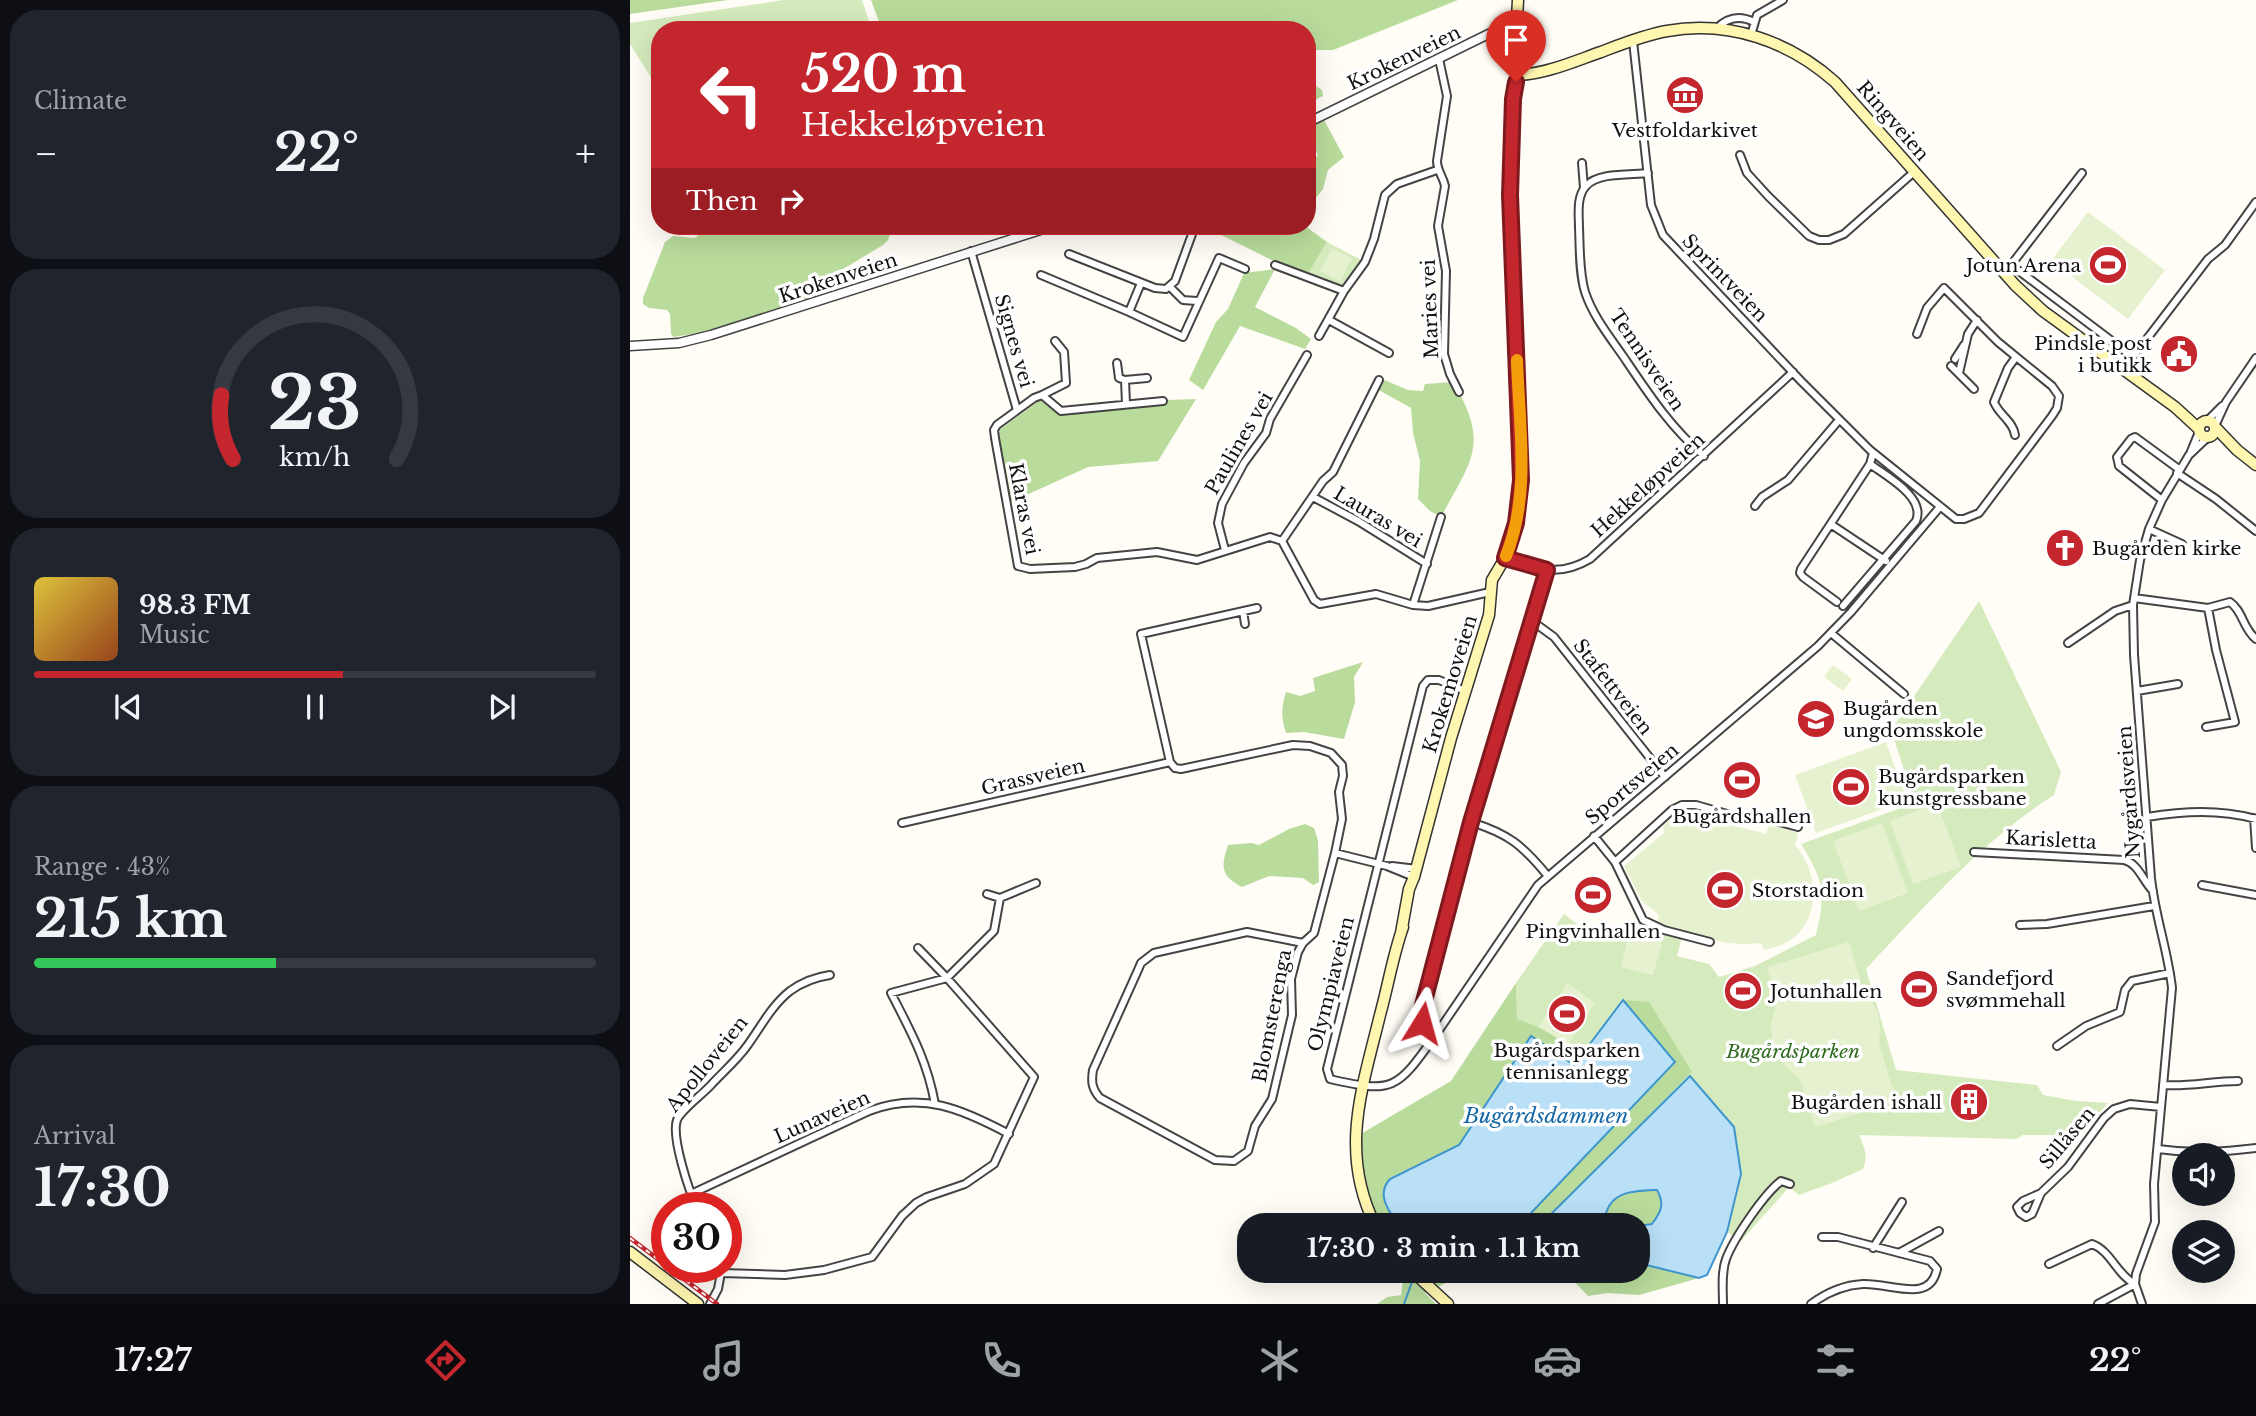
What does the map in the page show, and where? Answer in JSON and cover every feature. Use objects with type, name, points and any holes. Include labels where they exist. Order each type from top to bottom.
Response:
[{"type":"main road","name":"Krokemoveien","points":[[1370,1213],[1360,1188],[1355,1157],[1356,1120],[1363,1086],[1414,890],[1416,873],[1465,691],[1489,615],[1489,593],[1495,571],[1505,558],[1516,523],[1521,480],[1510,195],[1513,99],[1518,75],[1515,57],[1518,0]]},
{"type":"main road","name":"Ringveien","points":[[1518,75],[1548,69],[1667,31],[1717,28],[1751,35],[1789,50],[1824,72],[1914,172],[2008,269],[2043,311],[2256,465]]},
{"type":"main road","points":[[630,1252],[698,1304]]},
{"type":"main road","points":[[1425,1283],[1448,1304]]},
{"type":"street","points":[[1751,35],[1754,22],[1762,11],[1783,0]]},
{"type":"street","points":[[1717,28],[1727,20],[1738,17],[1754,22]]},
{"type":"street","name":"Krokenveien","points":[[1316,119],[1509,24],[1516,24]]},
{"type":"street","name":"Sprintveien","points":[[1633,41],[1653,212],[1667,240],[1873,453],[1956,519],[1972,517],[1979,513],[2057,408],[2059,396],[1944,288],[1927,309],[1917,334]]},
{"type":"street","name":"Maries vei","points":[[1439,59],[1447,96],[1437,170],[1444,179],[1445,186],[1438,226],[1445,259],[1444,354],[1459,392]]},
{"type":"street","points":[[1740,155],[1747,173],[1768,196],[1809,236],[1819,240],[1829,240],[1844,234],[1914,172]]},
{"type":"street","name":"Tennisveien","points":[[1582,163],[1584,188],[1579,214],[1585,291],[1602,328],[1658,406],[1679,435],[1704,456]]},
{"type":"street","points":[[1319,337],[1371,249],[1385,195],[1397,184],[1437,170]]},
{"type":"street","points":[[1584,188],[1594,180],[1605,177],[1648,173]]},
{"type":"street","points":[[2082,173],[2008,269],[2133,357],[2208,259],[2225,245],[2256,202]]},
{"type":"street","name":"Krokenveien","points":[[630,345],[666,345],[696,340],[1023,235]]},
{"type":"street","points":[[1170,288],[1192,235]]},
{"type":"street","name":"Signes vei","points":[[971,251],[1017,410],[1034,398],[1066,383],[1064,352],[1055,341]]},
{"type":"street","points":[[1069,254],[1141,283],[1159,289],[1170,288],[1183,300],[1197,302]]},
{"type":"street","points":[[1041,275],[1183,337],[1219,258],[1245,269]]},
{"type":"street","points":[[1275,265],[1344,291]]},
{"type":"street","points":[[1129,312],[1141,283]]},
{"type":"street","points":[[1329,320],[1389,353]]},
{"type":"street","points":[[1959,373],[1964,345],[1977,320]]},
{"type":"street","points":[[1955,359],[1964,345]]},
{"type":"street","name":"Paulines vei","points":[[1225,550],[1218,523],[1222,504],[1244,463],[1266,433],[1270,419],[1307,355]]},
{"type":"street","points":[[2015,435],[2013,426],[1994,402],[2008,368],[2016,357]]},
{"type":"street","name":"Nygårdsveien","points":[[2135,1284],[2136,1274],[2155,1222],[2154,1184],[2172,988],[2154,906],[2133,639],[2133,601],[2140,560],[2149,529],[2162,500],[2178,471],[2253,367],[2256,358]]},
{"type":"street","points":[[1117,363],[1118,374],[1125,380],[1147,378]]},
{"type":"street","points":[[1951,366],[1974,389]]},
{"type":"street","name":"Hekkeløpveien","points":[[1505,558],[1547,570],[1577,567],[1590,559],[1793,372]]},
{"type":"street","points":[[1125,380],[1126,404]]},
{"type":"street","points":[[1379,380],[1332,472],[1283,541],[1316,603],[1377,594],[1413,605],[1428,606],[1489,593]]},
{"type":"street","name":"Signes vei","points":[[1042,395],[1061,411],[1163,401]]},
{"type":"street","name":"Klaras vei","points":[[1017,410],[998,425],[995,438],[1018,566],[1030,569],[1075,567],[1101,557],[1157,552],[1197,560],[1265,538],[1283,541]]},
{"type":"street","points":[[1755,506],[1762,497],[1788,480],[1839,420]]},
{"type":"street","points":[[2162,500],[2119,466],[2116,457],[2135,437],[2256,531]]},
{"type":"street","points":[[1870,464],[1907,493],[1919,512],[1916,521],[1884,559],[1840,604],[1800,573],[1832,525],[1836,513],[1870,464],[1873,453]]},
{"type":"street","name":"Lauras vei","points":[[1312,497],[1358,521],[1427,564]]},
{"type":"street","name":"Sportsveien","points":[[1363,1086],[1381,1087],[1394,1084],[1421,1056],[1530,894],[1547,875],[1792,671],[1831,633],[1940,508]]},
{"type":"street","points":[[1413,605],[1441,517]]},
{"type":"street","points":[[1832,525],[1890,565]]},
{"type":"street","points":[[2149,529],[2182,544]]},
{"type":"street","points":[[1435,1036],[1425,1027],[1420,1013],[1471,822],[1547,570]]},
{"type":"street","points":[[2068,643],[2133,601],[2208,608],[2224,602],[2234,604],[2246,630],[2256,639]]},
{"type":"street","points":[[1170,762],[1141,634],[1257,608]]},
{"type":"street","points":[[2206,727],[2235,722],[2208,608]]},
{"type":"street","points":[[1242,611],[1245,624]]},
{"type":"street","name":"Stafettveien","points":[[1532,621],[1554,637],[1665,777]]},
{"type":"street","points":[[1831,633],[1904,694]]},
{"type":"street","name":"Olympiaveien","points":[[1363,1086],[1330,1079],[1327,1069],[1377,863],[1423,686],[1434,679],[1465,691]]},
{"type":"street","points":[[2137,691],[2178,684]]},
{"type":"street","name":"Grassveien","points":[[902,824],[1170,762],[1175,768],[1181,769],[1293,745],[1310,746],[1331,753],[1339,760],[1343,770],[1339,792],[1342,819],[1335,853]]},
{"type":"street","points":[[1615,862],[1672,810],[1682,805],[1696,805],[1734,816],[1762,817],[1798,827]]},
{"type":"street","points":[[2147,817],[2198,811],[2224,812],[2255,819],[2256,848]]},
{"type":"street","points":[[1471,822],[1498,831],[1517,843],[1547,875]]},
{"type":"street","points":[[1594,836],[1615,862],[1643,920],[1664,930],[1710,942]]},
{"type":"street","name":"Karisletta","points":[[1974,852],[2124,860],[2134,866],[2144,883],[2153,891]]},
{"type":"street","points":[[1335,853],[1416,873]]},
{"type":"street","name":"Blomsterenga","points":[[1303,943],[1247,932],[1148,956],[1138,970],[1093,1070],[1092,1083],[1096,1094],[1215,1160],[1228,1162],[1240,1158],[1248,1151],[1255,1126],[1272,1099],[1292,1015],[1292,979],[1298,953],[1303,943],[1314,933],[1335,853]]},
{"type":"street","points":[[987,894],[1000,898],[1036,883]]},
{"type":"street","points":[[2202,885],[2256,895]]},
{"type":"street","points":[[934,1104],[925,1059],[891,993],[947,978],[994,931],[1000,898]]},
{"type":"street","points":[[2020,925],[2047,924],[2154,906]]},
{"type":"street","points":[[742,1272],[785,1275],[824,1270],[872,1257],[902,1216],[916,1203],[965,1184],[994,1164],[1034,1077],[918,948]]},
{"type":"street","points":[[2057,1046],[2086,1026],[2120,1012],[2125,989],[2132,981],[2170,972]]},
{"type":"street","name":"Apolloveien","points":[[690,1192],[677,1139],[676,1128],[680,1114],[700,1097],[748,1045],[762,1021],[790,992],[819,977],[830,975]]},
{"type":"street","points":[[2163,1085],[2189,1087],[2205,1082],[2238,1081]]},
{"type":"street","name":"Lunaveien","points":[[695,1192],[882,1107],[898,1103],[956,1108],[1010,1134]]},
{"type":"street","name":"Sillåsen","points":[[2041,1193],[2068,1167],[2109,1112],[2130,1104],[2161,1107]]},
{"type":"street","points":[[2158,1149],[2182,1153],[2224,1153],[2256,1148]]},
{"type":"street","points":[[1723,1304],[1723,1271],[1731,1249],[1761,1202],[1775,1186],[1781,1181],[1790,1184]]},
{"type":"street","points":[[1873,1248],[1902,1202]]},
{"type":"street","points":[[1899,1252],[1939,1231]]},
{"type":"street","points":[[1811,1304],[1836,1290],[1862,1284],[1909,1293],[1928,1290],[1935,1279],[1937,1269],[1930,1261],[1899,1252],[1873,1248],[1838,1237],[1822,1237]]},
{"type":"street","points":[[2049,1264],[2092,1244],[2104,1251],[2135,1284],[2142,1304]]},
{"type":"street","points":[[710,1304],[719,1283]]},
{"type":"street","points":[[2098,1304],[2135,1284]]},
{"type":"green space","points":[[630,0],[728,0],[630,14]]},
{"type":"green space","points":[[784,0],[862,0],[869,21],[651,21],[651,78],[630,44],[630,23]]},
{"type":"green space","points":[[871,0],[1458,0],[1333,50],[1316,50],[1316,21],[879,21]]},
{"type":"green space","points":[[1316,86],[1322,90],[1323,96],[1316,100]]},
{"type":"green space","points":[[1323,118],[1344,157],[1328,170],[1323,189],[1316,198],[1318,156],[1316,121]]},
{"type":"green space","name":"Jotun Arena","points":[[2088,212],[2165,270],[2128,319],[2051,261]]},
{"type":"green space","points":[[1316,234],[1327,242],[1306,277],[1221,235]]},
{"type":"green space","points":[[890,235],[883,245],[840,271],[820,294],[704,332],[674,337],[671,334],[670,314],[667,310],[649,308],[643,304],[643,298],[665,242],[673,236]]},
{"type":"green space","points":[[1327,242],[1365,262],[1344,291],[1306,277]]},
{"type":"green space","points":[[1332,248],[1352,258],[1340,281],[1320,271]]},
{"type":"green space","points":[[1275,269],[1255,307],[1296,328],[1311,339],[1305,349],[1240,326],[1203,390],[1189,380],[1216,322],[1228,309],[1244,273]]},
{"type":"green space","points":[[1382,379],[1408,390],[1423,391],[1425,384],[1453,382],[1464,403],[1474,437],[1472,451],[1461,480],[1441,517],[1418,499],[1420,461],[1413,433],[1411,408],[1377,389]]},
{"type":"green space","points":[[1196,399],[1158,461],[1088,467],[1011,502],[998,431],[1040,400],[1059,414],[1167,400]]},
{"type":"green space","name":"Bugårdsparken","points":[[1979,601],[2061,772],[2054,795],[1978,854],[1866,969],[1896,1070],[2037,1085],[2043,1095],[2108,1103],[2080,1135],[2023,1135],[2016,1139],[1859,1135],[1866,1156],[1863,1169],[1799,1195],[1789,1187],[1741,1241],[1727,1232],[1741,1174],[1734,1127],[1623,1000],[1580,1058],[1517,1019],[1516,983],[1564,914],[1597,939],[1633,927],[1682,937],[1677,956],[1709,964],[1719,977],[1755,966],[1816,935],[1821,908],[1821,888],[1801,844],[1915,803],[1891,730]]},
{"type":"green space","points":[[1363,662],[1354,677],[1355,702],[1344,739],[1304,732],[1286,733],[1282,712],[1286,692],[1300,696],[1315,691],[1313,678]]},
{"type":"green space","points":[[1833,665],[1852,679],[1843,691],[1824,677]]},
{"type":"green space","name":"Bugårdsparken kunstgressbane","points":[[1886,742],[1907,800],[1816,833],[1795,775]]},
{"type":"green space","points":[[1937,803],[1961,867],[1913,884],[1890,821]]},
{"type":"green space","name":"Storstadion","points":[[1685,813],[1766,834],[1769,824],[1798,833],[1795,845],[1808,865],[1813,889],[1811,912],[1799,933],[1783,944],[1764,950],[1761,943],[1722,942],[1657,922],[1659,915],[1641,900],[1624,866],[1664,833],[1663,826],[1677,814]]},
{"type":"green space","points":[[1882,823],[1908,893],[1859,911],[1833,841]]},
{"type":"green space","points":[[1305,824],[1314,828],[1318,840],[1319,882],[1313,885],[1303,878],[1269,876],[1242,887],[1226,874],[1224,859],[1228,845],[1259,845]]},
{"type":"green space","points":[[1629,934],[1662,943],[1653,975],[1621,967]]},
{"type":"green space","points":[[1849,942],[1863,989],[1878,1014],[1879,1043],[1897,1102],[1815,1127],[1800,1079],[1782,1063],[1772,1044],[1771,1023],[1777,1002],[1767,967]]},
{"type":"green space","points":[[1516,983],[1517,1019],[1551,1034],[1580,1058],[1574,1065],[1531,1036],[1459,1145],[1390,1179],[1385,1185],[1391,1213],[1375,1213],[1364,1184],[1359,1135],[1451,1081]]},
{"type":"green space","name":"Bugårdsparken tennisanlegg","points":[[1567,983],[1595,1003],[1568,1045],[1539,1026]]},
{"type":"green space","name":"Bugårdsdammen","points":[[1623,1000],[1649,1002],[1692,1072],[1554,1213],[1531,1213],[1675,1063]]},
{"type":"green space","points":[[1657,1190],[1661,1208],[1652,1224],[1650,1213],[1606,1213],[1615,1199],[1638,1191]]},
{"type":"green space","points":[[1650,1266],[1699,1278],[1639,1295],[1607,1293],[1588,1296],[1576,1283],[1650,1283]]},
{"type":"green space","points":[[1403,1283],[1446,1283],[1425,1293],[1436,1304],[1377,1304],[1387,1297],[1401,1295]]},
{"type":"water","name":"Bugårdsdammen","points":[[1623,1000],[1675,1062],[1531,1213],[1390,1213],[1384,1196],[1390,1179],[1459,1145],[1531,1036],[1574,1065]]},
{"type":"water","name":"Bugårdsdammen","points":[[1690,1076],[1734,1127],[1741,1174],[1727,1232],[1707,1275],[1699,1278],[1650,1266],[1650,1224],[1661,1208],[1657,1190],[1622,1195],[1610,1204],[1606,1213],[1552,1213]]},
{"type":"waterway","points":[[1404,1304],[1412,1283]]},
{"type":"railway","points":[[630,1238],[717,1304]]},
{"type":"slow traffic","points":[[1506,556],[1514,533],[1521,486],[1517,360]]},
{"type":"place","name":"Vestfoldarkivet","points":[[1685,95]]},
{"type":"place","name":"Jotun Arena","points":[[2108,265]]},
{"type":"place","name":"Pindsle post i butikk","points":[[2179,354]]},
{"type":"place","name":"Bugården kirke","points":[[2065,548]]},
{"type":"place","name":"Bugården ungdomsskole","points":[[1816,719]]},
{"type":"place","name":"Bugårdshallen","points":[[1742,780]]},
{"type":"place","name":"Bugårdsparken kunstgressbane","points":[[1851,787]]},
{"type":"place","name":"Storstadion","points":[[1725,890]]},
{"type":"place","name":"Pingvinhallen","points":[[1593,895]]},
{"type":"place","name":"Sandefjord svømmehall","points":[[1919,989]]},
{"type":"place","name":"Jotunhallen","points":[[1743,991]]},
{"type":"place","name":"Bugårdsparken tennisanlegg","points":[[1567,1014]]},
{"type":"place","name":"Bugården ishall","points":[[1969,1102]]},
{"type":"route","points":[[1422,1023],[1420,1013],[1471,822],[1547,570],[1505,558],[1516,523],[1522,461],[1510,195],[1516,82]]}]
